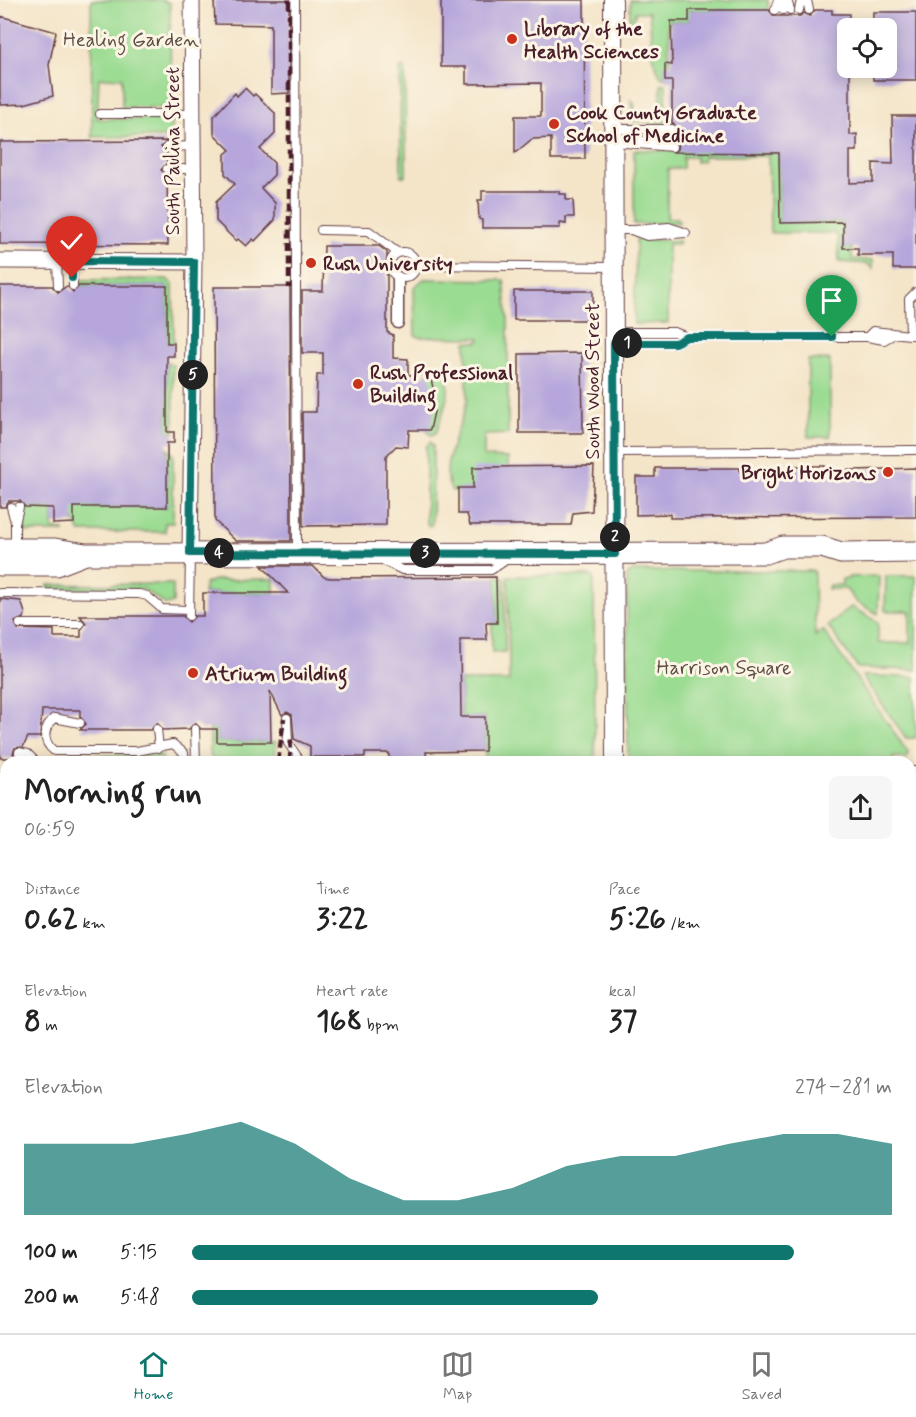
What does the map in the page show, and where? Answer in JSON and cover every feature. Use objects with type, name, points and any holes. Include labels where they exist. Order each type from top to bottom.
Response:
[{"type":"main road","points":[[7,557],[55,549],[86,554],[766,553],[783,560],[822,560],[841,553],[916,552]]},
{"type":"street","name":"South Paulina Street","points":[[190,553],[194,262],[192,0]]},
{"type":"street","name":"South Wood Street","points":[[613,0],[623,230],[614,267],[615,756]]},
{"type":"street","points":[[0,261],[194,262]]},
{"type":"street","points":[[398,277],[398,323]]},
{"type":"lane","points":[[295,0],[297,553]]},
{"type":"lane","points":[[778,0],[783,10],[785,0]]},
{"type":"lane","points":[[799,10],[801,0]]},
{"type":"lane","points":[[807,0],[809,10]]},
{"type":"lane","points":[[100,114],[193,114]]},
{"type":"lane","points":[[619,137],[672,129]]},
{"type":"lane","points":[[619,137],[651,147],[672,143]]},
{"type":"lane","points":[[167,147],[193,146]]},
{"type":"lane","points":[[167,169],[193,169]]},
{"type":"lane","points":[[321,230],[369,231],[398,253],[411,255],[416,265],[412,275],[398,277],[392,271],[391,263],[398,253]]},
{"type":"lane","points":[[623,230],[647,236],[686,233]]},
{"type":"lane","points":[[58,286],[65,261]]},
{"type":"lane","points":[[65,261],[73,286]]},
{"type":"lane","points":[[416,265],[614,267]]},
{"type":"lane","points":[[614,338],[675,343],[687,337],[867,337],[884,340],[893,335],[913,334],[909,299],[916,292]]},
{"type":"lane","points":[[615,452],[916,450]]},
{"type":"lane","points":[[7,557],[15,524],[15,507]]},
{"type":"lane","points":[[0,593],[139,594],[147,596],[155,610],[189,613],[190,553]]},
{"type":"lane","points":[[20,624],[80,624]]},
{"type":"lane","points":[[80,723],[54,718],[46,728],[45,739],[48,746],[54,751],[137,751],[174,744],[180,747],[184,756]]},
{"type":"lane","points":[[287,718],[288,743],[297,756]]},
{"type":"lane","points":[[158,729],[159,748]]},
{"type":"lane","points":[[195,729],[196,756]]},
{"type":"lane","points":[[19,752],[30,756]]},
{"type":"green space","name":"Healing Garden","points":[[91,0],[161,0],[170,3],[171,108],[122,107],[122,78],[99,78],[97,119],[171,119],[171,137],[92,137]]},
{"type":"green space","points":[[630,0],[768,0],[768,10],[689,10],[689,21],[669,21],[669,64],[665,65],[665,77],[661,77],[653,59],[649,12],[635,12],[634,25],[630,30]]},
{"type":"green space","points":[[400,68],[405,68],[406,176],[401,176]]},
{"type":"green space","points":[[661,84],[666,84],[666,123],[633,121],[631,100],[634,103],[635,118],[661,117]]},
{"type":"green space","points":[[634,150],[779,153],[780,222],[843,222],[843,248],[852,248],[852,259],[873,260],[873,269],[868,264],[839,262],[838,237],[834,233],[770,233],[768,156],[703,156],[703,161],[696,162],[696,157],[683,157],[683,168],[668,169],[667,218],[678,218],[679,223],[634,224]]},
{"type":"green space","points":[[636,239],[679,241],[678,244],[668,244],[668,323],[634,324]]},
{"type":"green space","points":[[167,279],[173,284],[174,343],[167,343],[167,286],[75,286],[75,280]]},
{"type":"green space","points":[[424,279],[504,280],[508,321],[508,434],[484,435],[484,457],[508,458],[508,467],[473,488],[452,491],[447,469],[467,399],[466,342],[479,342],[480,338],[419,337],[415,335],[414,287]]},
{"type":"green space","points":[[808,360],[830,360],[830,437],[808,437]]},
{"type":"green space","points":[[167,362],[173,365],[174,432],[167,432]]},
{"type":"green space","points":[[434,366],[444,368],[447,375],[448,392],[436,433],[431,435],[427,430],[428,372]]},
{"type":"green space","points":[[430,442],[433,446],[432,524],[429,526],[426,522],[426,447]]},
{"type":"green space","points":[[167,448],[173,454],[173,523],[165,523],[165,532],[80,532],[67,507],[167,507]]},
{"type":"green space","points":[[25,507],[53,508],[53,529],[64,530],[64,532],[24,532]]},
{"type":"green space","name":"Harrison Square","points":[[633,571],[814,571],[815,636],[823,630],[909,754],[908,756],[628,756],[627,575]]},
{"type":"green space","points":[[508,576],[591,576],[594,578],[595,756],[485,756],[485,717],[461,717],[461,681],[509,681]]},
{"type":"green space","points":[[879,576],[878,614],[856,602],[846,589],[828,589],[829,585],[842,585],[842,579],[849,577]]},
{"type":"green space","points":[[886,576],[916,576],[916,670],[858,668],[828,626],[851,607],[878,622],[878,643],[910,643],[910,611],[885,611]]},
{"type":"green space","points":[[496,577],[505,577],[505,652],[492,652],[492,623],[497,623]]},
{"type":"green space","points":[[274,579],[274,593],[203,593],[205,584],[214,580]]},
{"type":"green space","points":[[173,584],[173,603],[166,605],[143,589],[48,589],[48,585]]},
{"type":"green space","points":[[862,676],[915,677],[916,738],[906,738]]},
{"type":"green space","points":[[210,729],[217,729],[217,742],[276,742],[275,756],[210,755]]},
{"type":"green space","points":[[161,754],[162,756],[50,756]]},
{"type":"building","points":[[214,0],[289,0],[289,93],[271,94],[271,25],[215,24]]},
{"type":"building","name":"Library of the Health Sciences","points":[[441,0],[584,0],[585,159],[551,159],[551,138],[532,139],[515,153],[515,116],[541,116],[541,83],[466,84],[466,67],[441,67]]},
{"type":"building","points":[[689,10],[769,10],[774,16],[800,16],[804,13],[810,16],[815,10],[832,10],[832,14],[849,14],[849,18],[837,18],[837,78],[850,78],[850,135],[857,134],[857,151],[850,151],[850,183],[873,182],[873,163],[893,164],[892,116],[916,116],[916,269],[893,269],[893,255],[858,255],[858,248],[843,248],[843,222],[780,223],[779,153],[674,152],[678,148],[675,134],[678,128],[672,123],[672,81],[665,81],[665,64],[672,65],[671,21],[689,21]]},
{"type":"building","points":[[873,12],[916,12],[916,80],[873,80],[873,78],[897,78],[897,18],[873,18]]},
{"type":"building","points":[[0,16],[56,32],[49,65],[53,96],[24,104],[0,105]]},
{"type":"building","points":[[245,88],[275,113],[275,134],[260,149],[274,163],[274,175],[261,188],[275,203],[275,220],[255,241],[253,239],[246,246],[238,239],[236,241],[216,221],[216,202],[235,184],[225,174],[225,154],[230,150],[214,134],[214,116],[235,93],[237,96]]},
{"type":"building","points":[[167,141],[161,147],[167,153],[167,163],[161,170],[167,175],[168,245],[0,244],[0,142]]},
{"type":"building","points":[[482,191],[559,191],[559,194],[566,194],[566,200],[573,200],[574,217],[566,217],[566,224],[560,223],[560,228],[482,228],[478,200],[482,200]]},
{"type":"building","name":"Rush Professional Building","points":[[324,246],[379,246],[387,252],[387,332],[393,335],[393,358],[408,359],[408,375],[430,375],[434,392],[434,412],[430,430],[409,430],[408,447],[396,446],[386,456],[386,525],[303,526],[302,412],[316,412],[317,375],[323,375],[323,353],[302,353],[302,291],[323,291]]},
{"type":"building","points":[[0,286],[52,286],[58,292],[67,286],[73,292],[79,286],[167,286],[167,343],[174,343],[174,356],[167,356],[167,432],[174,432],[174,443],[167,443],[167,507],[74,507],[74,523],[53,524],[53,508],[25,507],[20,501],[9,501],[5,507],[0,507]]},
{"type":"building","points":[[214,287],[289,287],[290,289],[291,541],[236,541],[215,521]]},
{"type":"building","points":[[514,291],[593,291],[593,320],[514,320]]},
{"type":"building","points":[[582,353],[583,433],[519,433],[519,354]]},
{"type":"building","points":[[594,466],[592,511],[573,513],[571,525],[470,525],[467,514],[458,514],[458,488],[473,488],[473,467]]},
{"type":"building","points":[[795,466],[825,466],[825,471],[916,468],[916,517],[670,518],[670,514],[636,515],[636,477],[655,477],[655,468],[740,468],[740,472],[795,472]]},
{"type":"building","points":[[262,566],[313,566],[324,577],[330,578],[496,577],[497,623],[486,623],[487,640],[460,640],[461,717],[485,717],[485,751],[426,752],[426,756],[389,756],[389,753],[365,753],[365,756],[310,756],[310,746],[294,739],[292,715],[287,712],[282,715],[270,691],[271,742],[217,742],[217,729],[201,729],[195,723],[189,729],[163,730],[157,723],[151,730],[80,730],[86,724],[80,717],[80,710],[42,710],[40,737],[28,737],[23,747],[15,748],[13,753],[15,756],[0,756],[0,599],[21,601],[25,613],[24,618],[15,622],[18,629],[54,630],[54,637],[81,637],[81,630],[86,623],[80,616],[183,616],[189,622],[195,616],[203,616],[203,593],[288,593]]},
{"type":"railway","points":[[289,0],[289,288]]},
{"type":"railway","points":[[279,756],[284,718]]},
{"type":"railway","points":[[290,756],[291,735]]},
{"type":"place","name":"Library of the Health Sciences","points":[[512,39]]},
{"type":"place","name":"Cook County Graduate School of Medicine","points":[[554,124]]},
{"type":"place","name":"Rush University","points":[[311,263]]},
{"type":"place","name":"Rush Professional Building","points":[[358,384]]},
{"type":"place","name":"Bright Horizons","points":[[888,472]]},
{"type":"place","name":"Atrium Building","points":[[193,673]]},
{"type":"route","points":[[72,278],[72,261],[194,262],[190,553],[615,554],[614,343],[675,343],[687,337],[832,337]]}]
